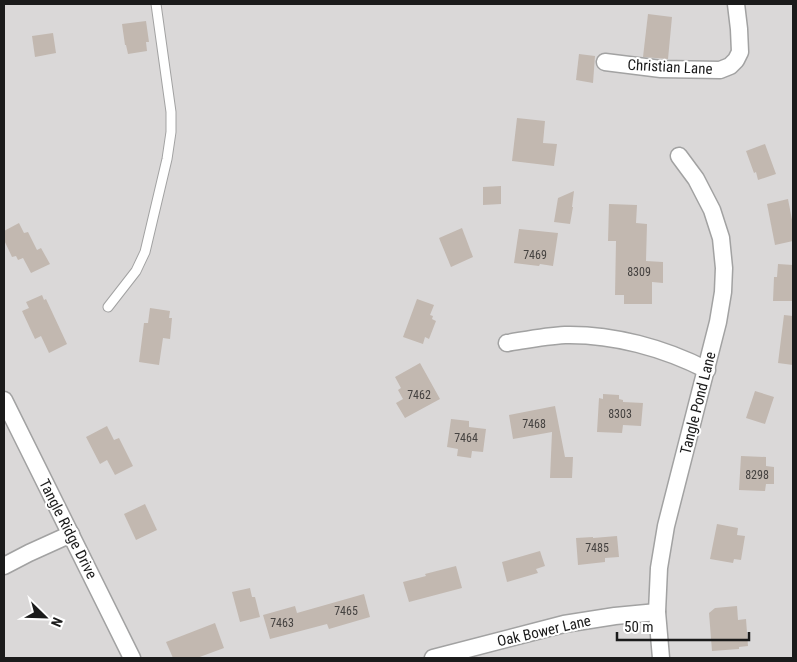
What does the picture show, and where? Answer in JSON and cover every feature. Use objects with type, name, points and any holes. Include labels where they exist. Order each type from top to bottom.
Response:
[{"type":"street","name":"Christian Lane","points":[[605,62],[661,69],[720,70],[730,66],[740,52],[736,4]]},
{"type":"street","name":"Tangle Pond Lane","points":[[661,658],[658,612],[660,568],[666,526],[718,322],[723,292],[724,268],[721,238],[712,210],[696,179],[679,156]]},
{"type":"street","points":[[507,343],[539,337],[565,335],[592,336],[628,342],[662,352],[707,370]]},
{"type":"street","name":"Tangle Ridge Drive","points":[[4,400],[132,658]]},
{"type":"street","points":[[4,566],[71,534]]},
{"type":"street","name":"Oak Bower Lane","points":[[433,658],[564,624],[658,612]]},
{"type":"lane","points":[[108,307],[136,271],[144,252],[167,159],[171,132],[171,112],[156,4]]},
{"type":"shaded area","points":[[4,4],[793,4],[793,658],[4,658]]},
{"type":"building","points":[[648,14],[672,17],[668,59],[643,57]]},
{"type":"building","points":[[146,21],[149,42],[146,42],[147,51],[128,54],[122,24]]},
{"type":"building","points":[[53,33],[56,53],[35,57],[32,36]]},
{"type":"building","points":[[579,54],[595,56],[593,83],[576,80]]},
{"type":"building","points":[[517,118],[545,121],[543,143],[557,144],[554,166],[512,161]]},
{"type":"building","points":[[765,144],[776,174],[758,180],[746,151]]},
{"type":"building","points":[[501,186],[501,204],[483,205],[483,187]]},
{"type":"building","points":[[574,191],[570,224],[554,222],[558,198]]},
{"type":"building","points":[[788,199],[793,225],[793,241],[775,245],[767,204]]},
{"type":"building","points":[[609,204],[637,205],[636,223],[647,224],[646,261],[663,262],[663,283],[652,282],[652,304],[624,304],[624,295],[615,295],[616,241],[608,241]]},
{"type":"building","points":[[19,223],[24,233],[28,232],[37,250],[41,248],[50,264],[31,273],[23,258],[18,260],[16,256],[12,257],[4,240],[4,231]]},
{"type":"building","points":[[462,228],[473,257],[451,267],[439,238]]},
{"type":"building","points":[[519,229],[558,233],[553,266],[514,263]]},
{"type":"building","points":[[778,264],[793,265],[793,301],[773,301],[774,277],[777,277]]},
{"type":"building","points":[[42,295],[44,300],[46,299],[67,344],[49,353],[41,336],[35,339],[22,311],[29,308],[26,302]]},
{"type":"building","points":[[417,299],[434,305],[430,315],[436,321],[429,339],[425,337],[423,344],[403,337]]},
{"type":"building","points":[[150,308],[170,311],[169,318],[172,318],[170,339],[163,338],[159,365],[139,362],[144,323],[148,323]]},
{"type":"building","points":[[784,315],[793,316],[793,365],[778,363]]},
{"type":"building","points":[[420,363],[440,399],[405,418],[396,403],[403,399],[398,390],[401,388],[395,377]]},
{"type":"building","points":[[755,391],[774,397],[765,424],[746,418]]},
{"type":"building","points":[[603,394],[619,395],[619,399],[623,400],[623,402],[643,403],[641,426],[623,425],[622,433],[597,432],[599,398],[603,399]]},
{"type":"building","points":[[555,406],[565,457],[573,457],[572,478],[550,478],[552,432],[513,439],[509,415]]},
{"type":"building","points":[[451,419],[469,421],[469,427],[486,429],[483,452],[472,451],[471,458],[457,456],[458,449],[447,447]]},
{"type":"building","points":[[107,426],[114,440],[119,438],[133,466],[115,475],[107,460],[100,464],[86,437]]},
{"type":"building","points":[[741,456],[766,457],[766,466],[774,467],[774,484],[766,484],[765,491],[739,490]]},
{"type":"building","points":[[145,504],[157,530],[136,540],[124,514]]},
{"type":"building","points":[[717,524],[738,528],[737,535],[745,536],[741,560],[734,559],[733,563],[710,559]]},
{"type":"building","points":[[617,536],[619,557],[605,558],[605,562],[578,565],[576,538]]},
{"type":"building","points":[[540,551],[545,566],[536,569],[538,573],[507,582],[502,562]]},
{"type":"building","points":[[456,566],[462,588],[409,602],[403,582]]},
{"type":"building","points":[[250,588],[252,597],[255,597],[260,617],[240,622],[232,592]]},
{"type":"building","points":[[364,594],[370,617],[329,629],[327,624],[270,639],[263,615],[295,606],[297,613]]},
{"type":"building","points":[[737,606],[738,620],[746,619],[748,646],[739,647],[739,649],[712,651],[709,613],[715,608]]},
{"type":"building","points":[[215,623],[224,648],[197,658],[173,658],[166,642]]}]
